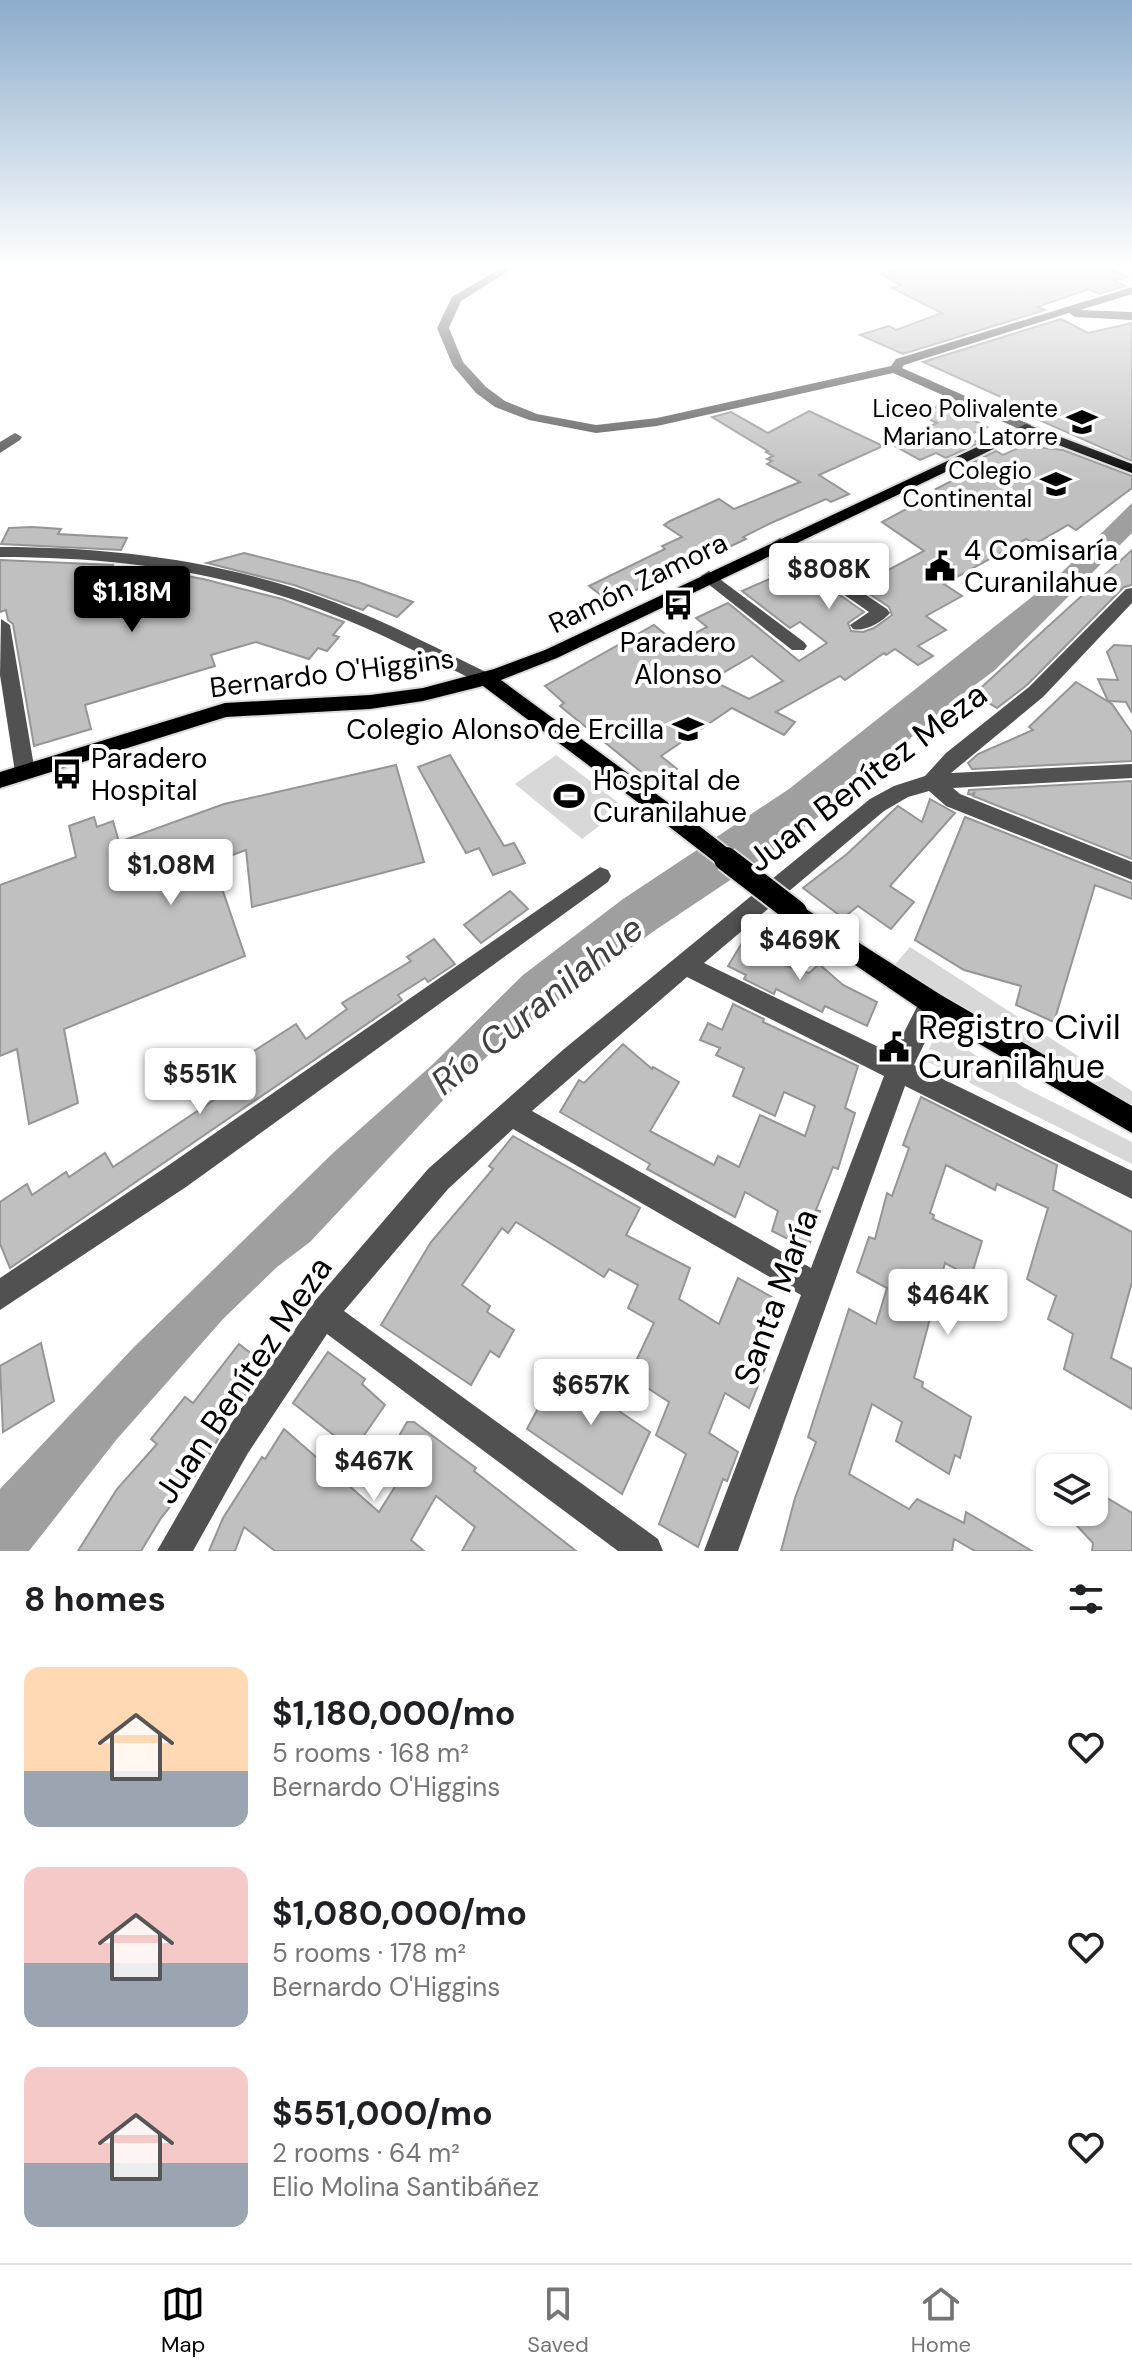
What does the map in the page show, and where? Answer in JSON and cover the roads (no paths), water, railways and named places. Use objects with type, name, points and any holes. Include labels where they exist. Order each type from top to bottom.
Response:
[{"type":"main road","points":[[1026,428],[1130,468]]},
{"type":"main road","name":"Ramón Zamora","points":[[488,680],[551,654],[709,576],[1026,428]]},
{"type":"main road","points":[[488,680],[795,912],[932,1003],[1132,1120]]},
{"type":"main road","name":"Bernardo O'Higgins","points":[[0,780],[225,710],[259,705],[343,704],[418,697],[488,680]]},
{"type":"street","points":[[448,339],[457,363],[481,390],[500,404],[534,417],[596,429],[623,427],[895,369],[900,362],[974,339]]},
{"type":"street","points":[[895,369],[1026,428]]},
{"type":"street","points":[[0,449],[15,437]]},
{"type":"street","points":[[780,543],[881,613],[859,625]]},
{"type":"street","points":[[0,552],[112,555],[168,561],[259,582],[373,624],[488,680]]},
{"type":"street","points":[[709,576],[798,646]]},
{"type":"street","name":"Juan Benítez Meza","points":[[174,1551],[237,1442],[323,1313],[438,1179],[509,1112],[877,805],[901,791],[932,782],[953,758],[1036,692],[1132,593]]},
{"type":"street","points":[[1,625],[25,772]]},
{"type":"street","points":[[932,782],[1132,771]]},
{"type":"street","points":[[932,782],[953,800],[1132,871]]},
{"type":"street","points":[[0,1295],[176,1177],[600,876]]},
{"type":"street","points":[[683,964],[1132,1185]]},
{"type":"street","name":"Santa María","points":[[721,1551],[899,1068],[932,1003]]},
{"type":"street","points":[[509,1112],[817,1288]]},
{"type":"street","points":[[323,1313],[646,1551]]},
{"type":"water","name":"Río Curanilahue","points":[[1132,503],[1132,533],[995,670],[951,703],[784,844],[654,931],[506,1039],[465,1077],[310,1242],[277,1267],[224,1318],[117,1439],[29,1551],[0,1551],[0,1489],[134,1347],[333,1153],[432,1065],[523,975],[623,899],[789,789],[1056,578]]},
{"type":"place","name":"Liceo Polivalente Mariano Latorre","points":[[1082,422]]},
{"type":"place","name":"Colegio Continental","points":[[1056,484]]},
{"type":"place","name":"4 Comisaría Curanilahue","points":[[940,566]]},
{"type":"place","name":"Paradero Alonso","points":[[678,605]]},
{"type":"place","name":"Colegio Alonso de Ercilla","points":[[688,729]]},
{"type":"place","name":"Paradero Hospital","points":[[67,774]]},
{"type":"place","name":"Hospital de Curanilahue","points":[[569,796]]},
{"type":"place","name":"Registro Civil Curanilahue","points":[[894,1047]]}]
